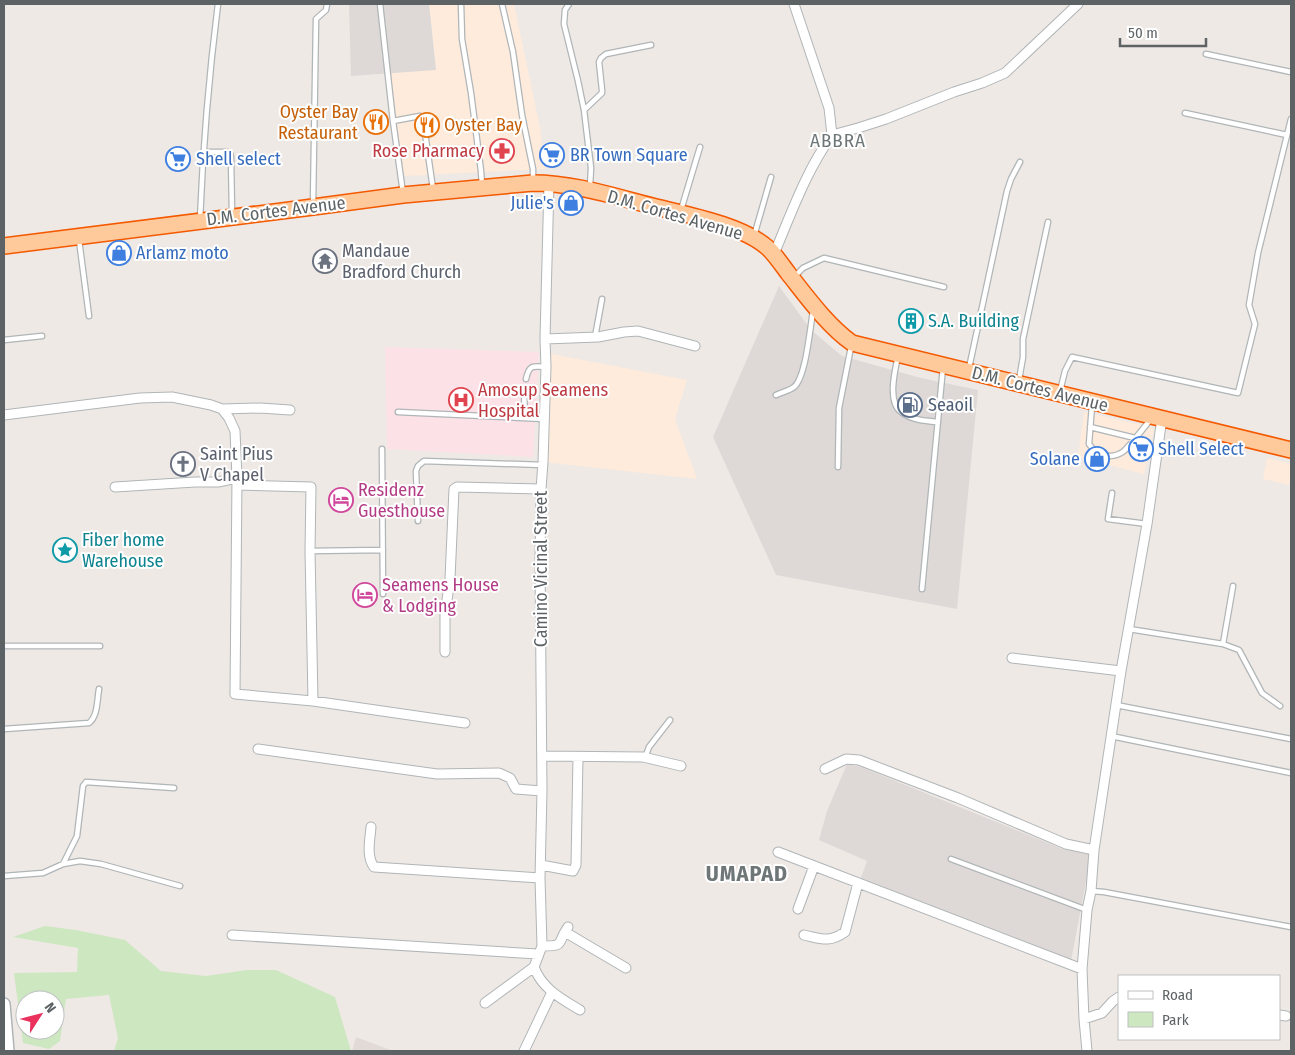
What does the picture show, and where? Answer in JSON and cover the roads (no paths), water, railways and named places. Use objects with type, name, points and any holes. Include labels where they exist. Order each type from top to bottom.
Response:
[{"type":"highway","name":"D.M. Cortes Avenue","points":[[4,246],[434,192],[533,183],[590,190],[714,222],[754,238],[774,254],[834,328],[852,343],[1291,450]]},
{"type":"street","points":[[794,4],[829,108],[832,135]]},
{"type":"street","points":[[774,254],[820,151],[832,135],[886,119],[1005,73],[1078,4]]},
{"type":"street","name":"Camino Vicinal Street","points":[[534,967],[540,950],[542,756],[540,562],[549,184]]},
{"type":"street","points":[[545,339],[595,338],[638,331],[695,346]]},
{"type":"street","points":[[4,415],[140,398],[172,397],[222,409],[260,408],[290,410]]},
{"type":"street","points":[[222,409],[235,431],[238,482],[234,694],[313,701],[465,723]]},
{"type":"street","points":[[1087,1051],[1082,969],[1087,910],[1111,736],[1147,524],[1158,417]]},
{"type":"street","points":[[115,487],[195,482],[238,482],[311,487],[310,551],[313,701]]},
{"type":"street","points":[[445,652],[445,614],[450,570],[454,489],[457,487],[541,489]]},
{"type":"street","points":[[1012,658],[1121,672]]},
{"type":"street","points":[[258,749],[437,774],[499,774],[510,778],[516,789],[542,792]]},
{"type":"street","points":[[542,756],[643,758],[681,766]]},
{"type":"street","points":[[541,865],[573,871],[576,865],[578,757]]},
{"type":"street","points":[[825,768],[846,760],[859,760],[958,798],[1066,844],[1094,850]]},
{"type":"street","points":[[371,827],[369,858],[374,867],[540,878]]},
{"type":"street","points":[[778,852],[1082,969]]},
{"type":"street","points":[[798,909],[814,866]]},
{"type":"street","points":[[804,935],[828,940],[836,938],[845,932],[858,883]]},
{"type":"street","points":[[232,935],[540,950],[560,944],[566,930],[626,968]]},
{"type":"street","points":[[485,1003],[534,967],[545,986],[580,1010]]},
{"type":"street","points":[[524,1051],[552,992]]},
{"type":"street","points":[[1084,1019],[1102,1013],[1112,1001],[1118,998]]},
{"type":"street","points":[[4,1004],[8,1051]]},
{"type":"lane","points":[[200,220],[210,61],[218,4]]},
{"type":"lane","points":[[313,207],[316,20],[326,10],[327,4]]},
{"type":"lane","points":[[380,4],[392,121],[403,195]]},
{"type":"lane","points":[[461,4],[462,39],[482,188]]},
{"type":"lane","points":[[502,4],[513,52],[522,115],[533,169],[533,183]]},
{"type":"lane","points":[[569,4],[565,10],[564,24],[584,110],[591,168],[590,190]]},
{"type":"lane","points":[[584,110],[602,93],[599,62],[601,58],[606,54],[651,45]]},
{"type":"lane","points":[[1206,54],[1291,72]]},
{"type":"lane","points":[[1185,113],[1287,135]]},
{"type":"lane","points":[[392,121],[420,116],[423,119],[434,192]]},
{"type":"lane","points":[[1060,394],[1065,371],[1072,357],[1238,393],[1255,324],[1249,305],[1258,254],[1291,119]]},
{"type":"lane","points":[[680,213],[700,147]]},
{"type":"lane","points":[[203,152],[227,152],[230,154],[232,217]]},
{"type":"lane","points":[[968,372],[1007,191],[1020,162]]},
{"type":"lane","points":[[754,238],[771,177]]},
{"type":"lane","points":[[1018,383],[1023,357],[1023,339],[1048,222]]},
{"type":"lane","points":[[79,236],[88,316]]},
{"type":"lane","points":[[793,279],[803,268],[824,258],[944,287]]},
{"type":"lane","points":[[595,338],[602,299]]},
{"type":"lane","points":[[776,395],[798,382],[802,372],[814,304]]},
{"type":"lane","points":[[4,340],[42,336]]},
{"type":"lane","points":[[838,466],[839,408],[852,343]]},
{"type":"lane","points":[[898,355],[893,383],[894,404],[899,412],[906,416],[938,422]]},
{"type":"lane","points":[[526,379],[527,371],[530,368],[534,366],[546,367]]},
{"type":"lane","points":[[922,589],[944,366]]},
{"type":"lane","points":[[524,392],[525,418]]},
{"type":"lane","points":[[1092,402],[1089,444],[1103,456],[1114,456],[1123,451],[1158,417]]},
{"type":"lane","points":[[398,412],[544,419]]},
{"type":"lane","points":[[1090,427],[1135,438]]},
{"type":"lane","points":[[382,449],[383,594]]},
{"type":"lane","points":[[418,521],[416,471],[418,466],[424,461],[543,466]]},
{"type":"lane","points":[[1112,493],[1108,519],[1147,524]]},
{"type":"lane","points":[[310,551],[383,550]]},
{"type":"lane","points":[[1223,644],[1233,586]]},
{"type":"lane","points":[[1129,629],[1223,644],[1239,650],[1262,693],[1280,706]]},
{"type":"lane","points":[[4,646],[100,646]]},
{"type":"lane","points":[[4,729],[88,723],[92,720],[95,713],[99,690]]},
{"type":"lane","points":[[1116,705],[1291,739]]},
{"type":"lane","points":[[643,758],[670,720]]},
{"type":"lane","points":[[1111,736],[1291,774]]},
{"type":"lane","points":[[63,864],[77,836],[83,786],[86,782],[174,788]]},
{"type":"lane","points":[[952,860],[1087,910]]},
{"type":"lane","points":[[4,876],[43,873],[63,864],[80,861],[101,864],[180,886]]},
{"type":"lane","points":[[1090,891],[1291,927]]},
{"type":"place","name":"Oyster Bay Restaurant","points":[[376,122]]},
{"type":"place","name":"Oyster Bay","points":[[427,125]]},
{"type":"place","name":"Rose Pharmacy","points":[[502,151]]},
{"type":"place","name":"BR Town Square","points":[[552,155]]},
{"type":"place","name":"Shell select","points":[[178,159]]},
{"type":"place","name":"Julie's","points":[[571,203]]},
{"type":"place","name":"Arlamz moto","points":[[119,253]]},
{"type":"place","name":"Mandaue Bradford Church","points":[[325,261]]},
{"type":"place","name":"S.A. Building","points":[[911,321]]},
{"type":"place","name":"Amosup Seamens Hospital","points":[[461,400]]},
{"type":"place","name":"Seaoil","points":[[910,405]]},
{"type":"place","name":"Shell Select","points":[[1141,449]]},
{"type":"place","name":"Solane","points":[[1097,459]]},
{"type":"place","name":"Saint Pius V Chapel","points":[[183,464]]},
{"type":"place","name":"Residenz Guesthouse","points":[[341,500]]},
{"type":"place","name":"Fiber home Warehouse","points":[[65,550]]},
{"type":"place","name":"Seamens House & Lodging","points":[[365,595]]},
{"type":"district","name":"ABBRA","points":[[838,140]]},
{"type":"district","name":"UMAPAD","points":[[747,873]]}]
